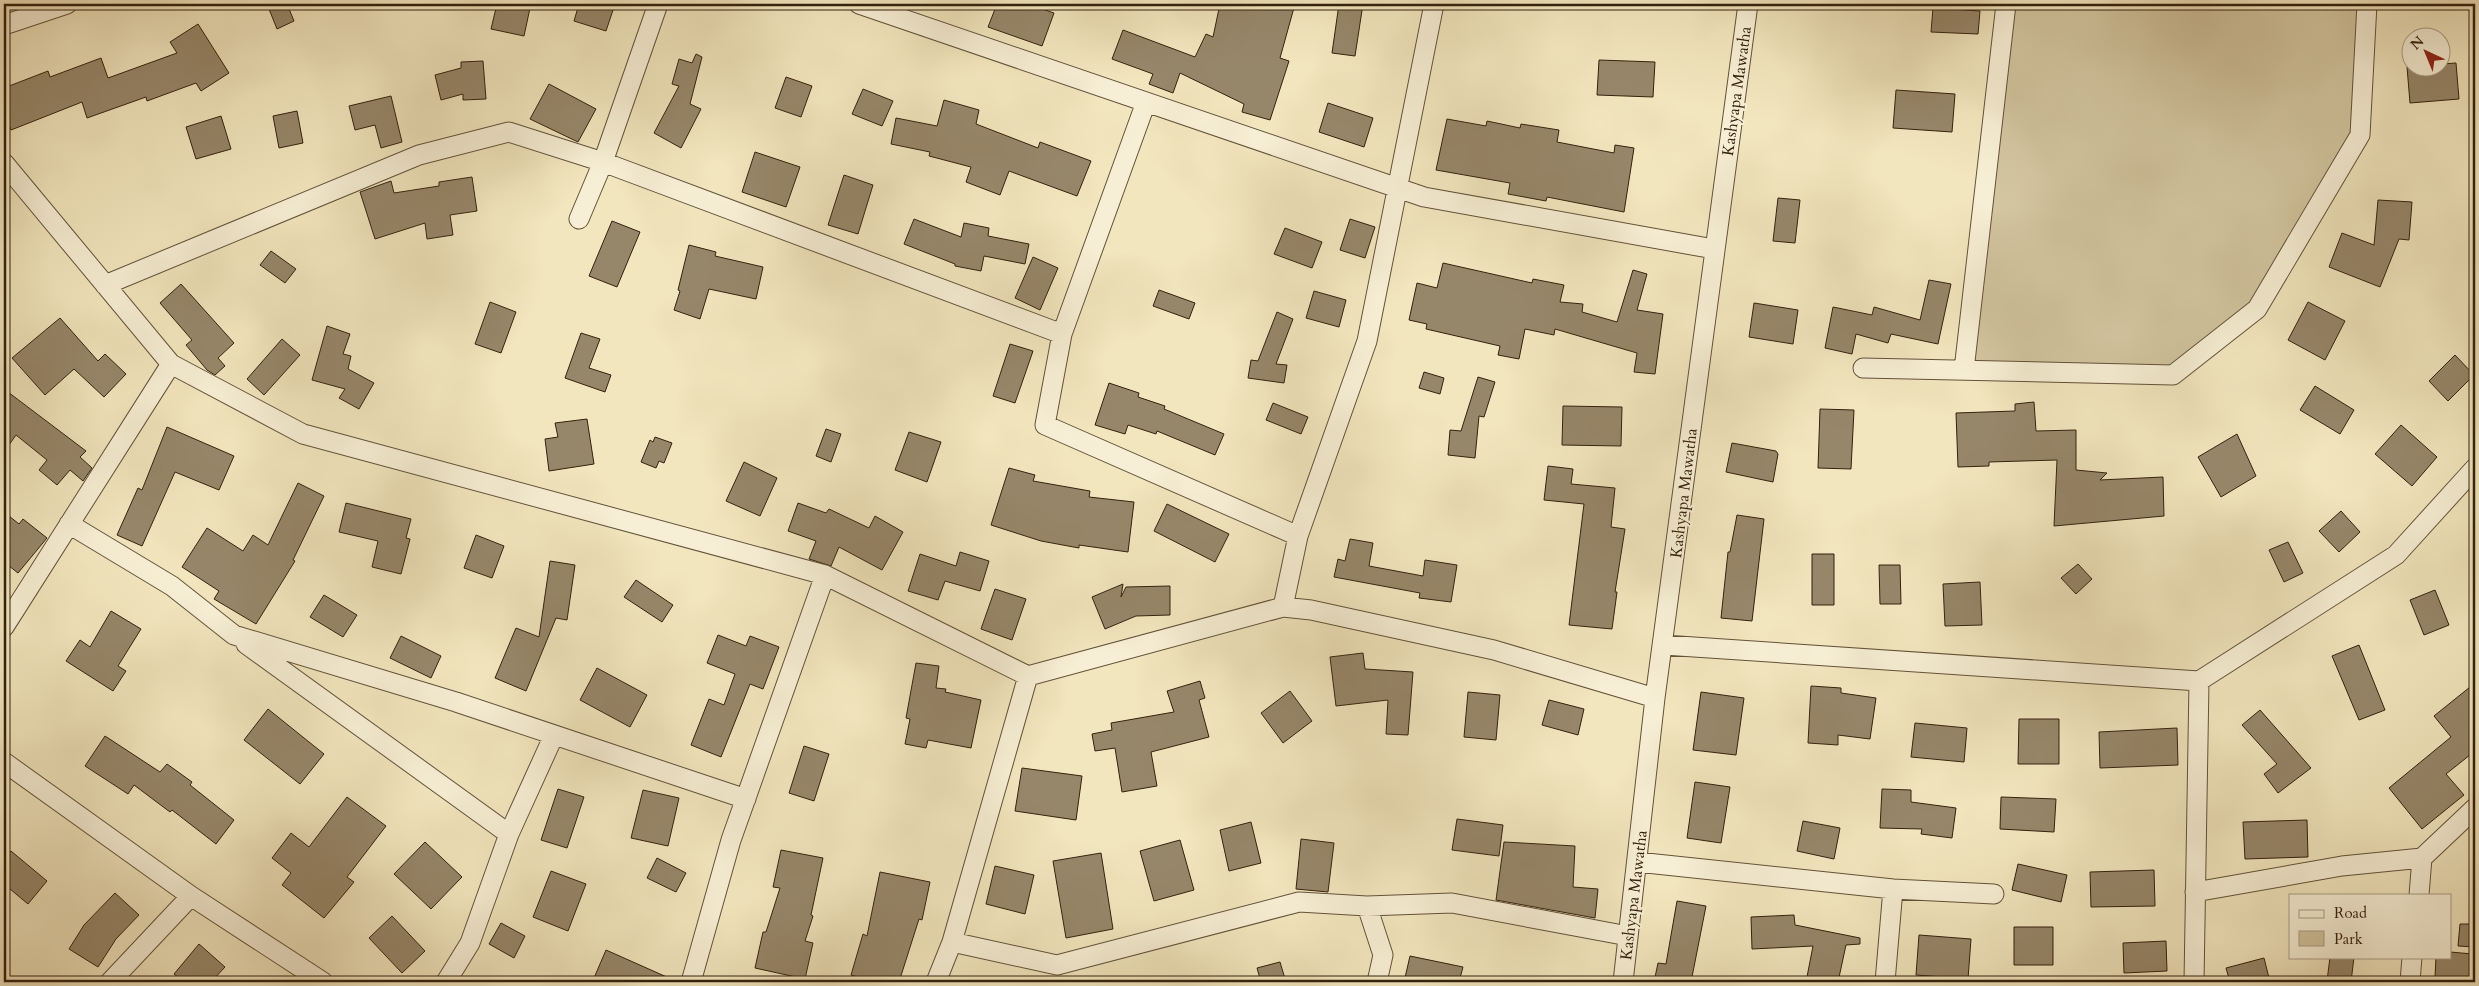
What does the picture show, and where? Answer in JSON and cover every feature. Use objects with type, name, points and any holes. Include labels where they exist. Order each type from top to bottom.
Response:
[{"type":"street","points":[[4,25],[67,4]]},
{"type":"street","points":[[579,219],[603,162],[658,4]]},
{"type":"street","points":[[859,4],[1424,197],[1714,249]]},
{"type":"street","points":[[1283,607],[1298,536],[1367,341],[1434,4]]},
{"type":"street","name":"Kashyapa Mawatha","points":[[1623,982],[1656,698],[1714,249],[1748,4]]},
{"type":"street","points":[[1964,370],[2006,4]]},
{"type":"street","points":[[1863,368],[2173,375],[2256,309],[2360,135],[2366,4]]},
{"type":"street","points":[[1146,102],[1062,334],[1045,425],[1298,536]]},
{"type":"street","points":[[105,285],[419,155],[509,132],[603,162],[1062,334]]},
{"type":"street","points":[[4,162],[171,364],[303,434],[825,575],[1028,676],[1283,607],[1311,610],[1494,650],[1656,698]]},
{"type":"street","points":[[4,627],[171,364]]},
{"type":"street","points":[[1664,645],[2199,681],[2396,555],[2475,468]]},
{"type":"street","points":[[69,524],[172,586],[234,635],[508,834]]},
{"type":"street","points":[[691,982],[731,840],[825,575]]},
{"type":"street","points":[[234,635],[447,699],[746,799]]},
{"type":"street","points":[[936,982],[952,942],[1028,676]]},
{"type":"street","points":[[2194,982],[2199,681]]},
{"type":"street","points":[[446,982],[470,943],[508,834],[554,735]]},
{"type":"street","points":[[4,762],[191,896],[317,980]]},
{"type":"street","points":[[2195,892],[2342,866],[2422,858],[2475,808]]},
{"type":"street","points":[[2419,894],[2422,858]]},
{"type":"street","points":[[1637,862],[1893,889],[1994,894]]},
{"type":"street","points":[[1885,982],[1893,889]]},
{"type":"street","points":[[110,982],[191,896]]},
{"type":"street","points":[[952,942],[1057,965],[1299,902],[1367,906],[1452,904],[1628,936]]},
{"type":"street","points":[[1367,906],[1383,955],[1377,982]]},
{"type":"street","points":[[2410,982],[2412,958]]},
{"type":"green space","points":[[2006,4],[2367,4],[2360,135],[2257,309],[2173,375],[1964,370]]},
{"type":"building","points":[[267,4],[287,4],[294,21],[277,29]]},
{"type":"building","points":[[497,4],[530,8],[524,36],[491,29]]},
{"type":"building","points":[[579,4],[615,4],[606,31],[574,21]]},
{"type":"building","points":[[997,4],[1028,4],[1054,13],[1042,46],[988,27]]},
{"type":"building","points":[[1220,4],[1295,4],[1280,58],[1289,61],[1270,120],[1242,112],[1244,104],[1180,73],[1173,93],[1149,84],[1153,74],[1112,59],[1123,30],[1195,57],[1206,34],[1213,37]]},
{"type":"building","points":[[1339,4],[1363,4],[1355,56],[1332,53]]},
{"type":"building","points":[[1933,8],[1980,11],[1978,34],[1931,32]]},
{"type":"building","points":[[198,24],[229,73],[201,91],[196,83],[147,101],[146,97],[87,118],[82,102],[11,130],[4,111],[4,88],[48,71],[50,77],[101,58],[108,78],[177,53],[170,42]]},
{"type":"building","points":[[696,54],[702,57],[690,104],[701,109],[681,148],[654,133],[679,86],[672,84],[679,59],[692,63]]},
{"type":"building","points":[[1599,60],[1655,62],[1653,97],[1597,95]]},
{"type":"building","points":[[483,61],[486,99],[463,100],[463,94],[441,100],[435,75],[461,68],[461,62]]},
{"type":"building","points":[[2452,63],[2456,63],[2459,99],[2410,103],[2408,78],[2452,78]]},
{"type":"building","points":[[786,77],[812,86],[801,117],[775,108]]},
{"type":"building","points":[[549,84],[596,109],[578,142],[530,119]]},
{"type":"building","points":[[863,89],[893,101],[882,126],[852,114]]},
{"type":"building","points":[[1896,90],[1955,94],[1952,132],[1893,128]]},
{"type":"building","points":[[391,96],[402,142],[381,148],[375,125],[355,130],[349,106]]},
{"type":"building","points":[[944,100],[979,110],[976,124],[1038,148],[1040,142],[1091,161],[1077,196],[1009,171],[1000,195],[966,182],[971,167],[929,156],[930,152],[891,144],[896,118],[937,126]]},
{"type":"building","points":[[1328,103],[1373,118],[1364,147],[1319,132]]},
{"type":"building","points":[[297,111],[303,143],[279,148],[273,116]]},
{"type":"building","points":[[221,116],[231,149],[196,159],[186,127]]},
{"type":"building","points":[[1447,119],[1486,126],[1487,121],[1520,128],[1521,124],[1559,130],[1557,142],[1614,153],[1615,145],[1634,148],[1624,212],[1547,197],[1546,201],[1508,194],[1510,183],[1436,170]]},
{"type":"building","points":[[755,152],[800,167],[786,207],[742,192]]},
{"type":"building","points":[[844,175],[873,185],[858,234],[828,225]]},
{"type":"building","points":[[472,177],[477,211],[450,215],[453,235],[427,239],[425,223],[375,239],[360,192],[391,181],[394,193],[439,186],[439,182]]},
{"type":"building","points":[[1778,198],[1800,200],[1795,243],[1773,241]]},
{"type":"building","points":[[2378,200],[2412,202],[2409,240],[2399,239],[2380,287],[2329,267],[2342,233],[2374,245]]},
{"type":"building","points":[[914,219],[961,237],[964,223],[989,228],[988,236],[1029,244],[1025,264],[984,256],[981,271],[955,266],[955,264],[904,244]]},
{"type":"building","points":[[1350,219],[1375,227],[1365,258],[1340,250]]},
{"type":"building","points":[[612,221],[640,232],[617,287],[589,276]]},
{"type":"building","points":[[1285,228],[1322,242],[1312,268],[1274,254]]},
{"type":"building","points":[[689,245],[716,252],[715,256],[763,267],[756,299],[709,289],[700,319],[674,310],[680,291],[678,290]]},
{"type":"building","points":[[271,251],[296,269],[285,283],[260,265]]},
{"type":"building","points":[[1033,257],[1058,268],[1040,310],[1015,298]]},
{"type":"building","points":[[1443,263],[1532,283],[1533,279],[1564,285],[1560,302],[1583,304],[1582,312],[1617,322],[1633,270],[1647,274],[1637,310],[1663,314],[1655,374],[1634,372],[1637,353],[1555,329],[1554,335],[1525,329],[1519,359],[1498,355],[1500,346],[1426,329],[1427,324],[1409,320],[1417,283],[1437,288]]},
{"type":"building","points":[[1929,280],[1951,284],[1938,344],[1891,334],[1888,343],[1856,334],[1852,354],[1825,348],[1833,307],[1872,315],[1874,307],[1920,320]]},
{"type":"building","points":[[181,284],[234,343],[218,358],[225,366],[215,375],[207,370],[186,345],[192,340],[160,303]]},
{"type":"building","points":[[1159,290],[1195,303],[1189,319],[1153,306]]},
{"type":"building","points":[[1314,291],[1346,300],[1339,327],[1306,318]]},
{"type":"building","points":[[490,302],[516,312],[501,353],[475,344]]},
{"type":"building","points":[[2308,302],[2345,321],[2325,360],[2288,340]]},
{"type":"building","points":[[1754,303],[1798,310],[1793,344],[1749,337]]},
{"type":"building","points":[[1277,312],[1293,319],[1276,364],[1287,365],[1284,383],[1248,378],[1251,360],[1258,361]]},
{"type":"building","points":[[60,318],[98,361],[105,354],[126,374],[104,397],[74,369],[45,395],[12,358]]},
{"type":"building","points":[[327,326],[350,334],[343,354],[351,356],[348,369],[374,383],[359,409],[339,398],[345,389],[312,380]]},
{"type":"building","points":[[581,333],[600,339],[589,368],[611,375],[605,392],[565,378]]},
{"type":"building","points":[[282,339],[300,355],[264,395],[247,379]]},
{"type":"building","points":[[1010,344],[1033,351],[1015,403],[993,396]]},
{"type":"building","points":[[2455,355],[2474,375],[2448,401],[2429,381]]},
{"type":"building","points":[[1424,372],[1444,378],[1440,394],[1419,388]]},
{"type":"building","points":[[1478,377],[1495,382],[1484,417],[1479,416],[1475,458],[1448,455],[1450,430],[1461,431]]},
{"type":"building","points":[[1109,383],[1139,393],[1138,397],[1165,406],[1164,409],[1224,434],[1215,455],[1157,431],[1156,434],[1128,425],[1125,434],[1095,425]]},
{"type":"building","points":[[2315,386],[2354,410],[2340,434],[2300,410]]},
{"type":"building","points":[[4,389],[86,451],[80,457],[92,468],[83,481],[70,470],[57,485],[39,470],[47,460],[16,435],[4,452]]},
{"type":"building","points":[[2034,402],[2036,431],[2076,430],[2076,470],[2107,473],[2100,480],[2163,477],[2164,516],[2054,526],[2057,460],[1989,462],[1989,466],[1958,467],[1956,413],[2015,411],[2015,404]]},
{"type":"building","points":[[1273,403],[1308,417],[1301,434],[1266,420]]},
{"type":"building","points":[[1563,406],[1622,407],[1621,446],[1562,445]]},
{"type":"building","points":[[1820,409],[1854,410],[1851,469],[1818,468]]},
{"type":"building","points":[[587,419],[594,464],[549,471],[545,439],[558,437],[555,423]]},
{"type":"building","points":[[2401,425],[2437,457],[2412,486],[2375,454]]},
{"type":"building","points":[[167,427],[234,456],[219,490],[175,472],[142,546],[117,535],[138,488],[142,490]]},
{"type":"building","points":[[826,429],[841,434],[831,462],[816,456]]},
{"type":"building","points":[[909,432],[941,442],[927,482],[895,470]]},
{"type":"building","points":[[2237,434],[2256,476],[2221,497],[2198,457]]},
{"type":"building","points":[[655,437],[672,443],[664,463],[659,461],[656,468],[641,462],[650,440],[653,442]]},
{"type":"building","points":[[1732,443],[1776,451],[1778,454],[1773,482],[1726,472]]},
{"type":"building","points":[[744,462],[777,478],[760,516],[726,501]]},
{"type":"building","points":[[1548,466],[1573,469],[1571,484],[1615,488],[1611,527],[1625,529],[1615,592],[1617,592],[1612,629],[1569,625],[1584,504],[1544,500]]},
{"type":"building","points":[[1009,468],[1035,475],[1033,481],[1090,491],[1089,497],[1134,502],[1128,552],[1079,545],[1079,548],[1041,541],[991,525]]},
{"type":"building","points":[[298,483],[324,496],[293,560],[295,561],[256,624],[214,599],[219,591],[182,567],[207,528],[243,551],[253,535],[268,545]]},
{"type":"building","points":[[346,503],[411,519],[406,538],[410,539],[401,574],[372,567],[378,541],[339,532]]},
{"type":"building","points":[[798,503],[826,513],[829,509],[869,528],[875,516],[903,532],[882,570],[839,547],[831,566],[809,559],[816,541],[788,531]]},
{"type":"building","points":[[1167,504],[1229,534],[1215,562],[1154,531]]},
{"type":"building","points":[[2341,511],[2360,532],[2339,552],[2319,531]]},
{"type":"building","points":[[4,512],[19,524],[23,519],[47,538],[18,573],[4,562]]},
{"type":"building","points":[[1737,515],[1764,519],[1752,621],[1721,618],[1728,552],[1730,552]]},
{"type":"building","points":[[476,535],[504,546],[492,578],[464,568]]},
{"type":"building","points":[[1350,539],[1373,543],[1369,566],[1423,576],[1425,560],[1457,565],[1451,602],[1419,598],[1420,593],[1334,577],[1338,559],[1345,561]]},
{"type":"building","points":[[2288,542],[2303,573],[2284,582],[2269,550]]},
{"type":"building","points":[[960,552],[989,561],[980,591],[945,581],[938,600],[908,591],[920,554],[956,566]]},
{"type":"building","points":[[1812,554],[1834,554],[1834,605],[1812,605]]},
{"type":"building","points":[[550,561],[575,565],[567,620],[556,618],[526,691],[495,678],[516,628],[539,637]]},
{"type":"building","points":[[2078,564],[2092,579],[2076,594],[2061,578]]},
{"type":"building","points":[[1879,565],[1900,565],[1901,604],[1880,604]]},
{"type":"building","points":[[636,580],[673,605],[662,622],[624,597]]},
{"type":"building","points":[[1980,582],[1982,625],[1945,626],[1943,584]]},
{"type":"building","points":[[1123,584],[1121,597],[1126,587],[1170,586],[1170,615],[1136,616],[1105,629],[1092,597]]},
{"type":"building","points":[[995,589],[1026,599],[1012,640],[981,629]]},
{"type":"building","points":[[2435,590],[2449,625],[2424,635],[2410,600]]},
{"type":"building","points":[[324,595],[357,615],[343,637],[310,617]]},
{"type":"building","points":[[111,611],[141,629],[118,666],[126,671],[113,691],[66,661],[80,640],[90,647]]},
{"type":"building","points":[[718,635],[746,646],[750,636],[779,647],[763,689],[750,684],[721,757],[691,745],[709,699],[724,705],[735,674],[707,663]]},
{"type":"building","points":[[401,636],[441,656],[431,678],[390,658]]},
{"type":"building","points":[[2359,645],[2385,710],[2359,720],[2332,656]]},
{"type":"building","points":[[1363,653],[1365,669],[1413,672],[1408,735],[1386,734],[1388,700],[1336,706],[1330,657]]},
{"type":"building","points":[[916,663],[939,666],[936,688],[946,689],[945,692],[981,700],[971,748],[928,740],[926,748],[905,744],[910,719],[906,718]]},
{"type":"building","points":[[597,668],[647,695],[630,727],[580,700]]},
{"type":"building","points":[[1200,681],[1205,698],[1199,700],[1209,737],[1151,752],[1157,786],[1122,792],[1115,748],[1095,751],[1092,734],[1112,730],[1111,723],[1174,712],[1167,691]]},
{"type":"building","points":[[2475,683],[2475,751],[2446,774],[2464,795],[2422,829],[2389,788],[2451,737],[2434,716]]},
{"type":"building","points":[[1811,686],[1841,688],[1841,693],[1876,698],[1870,739],[1838,735],[1838,745],[1808,743]]},
{"type":"building","points":[[1290,691],[1312,721],[1283,743],[1261,713]]},
{"type":"building","points":[[1468,692],[1500,695],[1496,740],[1464,737]]},
{"type":"building","points":[[1701,692],[1744,698],[1736,755],[1693,750]]},
{"type":"building","points":[[1549,700],[1584,709],[1578,735],[1542,725]]},
{"type":"building","points":[[268,709],[324,754],[300,784],[244,740]]},
{"type":"building","points":[[2260,710],[2311,768],[2278,793],[2264,774],[2277,764],[2242,725]]},
{"type":"building","points":[[2019,719],[2059,719],[2059,764],[2018,764]]},
{"type":"building","points":[[1915,723],[1967,728],[1964,762],[1911,757]]},
{"type":"building","points":[[2177,728],[2178,765],[2100,768],[2099,732]]},
{"type":"building","points":[[105,736],[160,772],[167,764],[192,782],[190,785],[234,820],[216,844],[172,810],[170,812],[134,785],[128,794],[85,766]]},
{"type":"building","points":[[804,746],[829,754],[814,801],[789,793]]},
{"type":"building","points":[[1022,768],[1082,776],[1076,820],[1015,811]]},
{"type":"building","points":[[1695,782],[1730,787],[1721,843],[1687,838]]},
{"type":"building","points":[[558,789],[584,797],[567,848],[541,840]]},
{"type":"building","points":[[1882,789],[1911,790],[1911,802],[1956,808],[1952,838],[1921,834],[1922,829],[1880,828]]},
{"type":"building","points":[[643,790],[679,798],[668,846],[631,838]]},
{"type":"building","points":[[347,797],[386,826],[347,877],[354,882],[324,918],[282,885],[291,873],[272,858],[291,833],[309,847]]},
{"type":"building","points":[[2001,797],[2056,799],[2054,832],[2000,829]]},
{"type":"building","points":[[1457,819],[1503,825],[1499,856],[1452,850]]},
{"type":"building","points":[[2307,820],[2308,857],[2245,859],[2243,822]]},
{"type":"building","points":[[1803,821],[1840,828],[1834,859],[1797,851]]},
{"type":"building","points":[[1251,822],[1261,863],[1229,871],[1220,830]]},
{"type":"building","points":[[1301,839],[1334,843],[1328,892],[1296,889]]},
{"type":"building","points":[[1180,840],[1194,890],[1154,901],[1140,851]]},
{"type":"building","points":[[425,842],[462,877],[431,909],[394,874]]},
{"type":"building","points":[[1504,842],[1575,846],[1573,887],[1598,889],[1595,918],[1496,900]]},
{"type":"building","points":[[781,850],[823,858],[811,915],[813,916],[805,941],[813,943],[805,979],[755,968],[763,932],[766,932],[780,888],[773,887]]},
{"type":"building","points":[[11,851],[47,881],[28,904],[4,884],[4,860]]},
{"type":"building","points":[[1101,853],[1113,929],[1066,938],[1053,861]]},
{"type":"building","points":[[657,858],[686,873],[676,892],[647,878]]},
{"type":"building","points":[[2018,864],[2067,875],[2061,902],[2012,890]]},
{"type":"building","points":[[995,866],[1034,875],[1025,914],[986,904]]},
{"type":"building","points":[[2154,870],[2155,906],[2091,907],[2090,872]]},
{"type":"building","points":[[551,871],[586,884],[568,931],[533,917]]},
{"type":"building","points":[[880,872],[930,882],[922,920],[919,919],[899,982],[875,982],[851,975],[863,934],[867,936]]},
{"type":"building","points":[[115,893],[139,915],[116,939],[98,967],[69,949],[84,925]]},
{"type":"building","points":[[1677,901],[1706,906],[1691,982],[1654,982],[1658,963],[1666,964]]},
{"type":"building","points":[[1794,915],[1795,925],[1860,938],[1860,944],[1846,945],[1838,982],[1806,982],[1813,946],[1752,949],[1751,917]]},
{"type":"building","points":[[392,916],[425,951],[402,973],[369,938]]},
{"type":"building","points":[[501,923],[525,936],[514,958],[489,944]]},
{"type":"building","points":[[2460,924],[2475,924],[2475,947],[2458,946]]},
{"type":"building","points":[[2014,927],[2053,927],[2053,965],[2014,965]]},
{"type":"building","points":[[1919,935],[1971,939],[1968,979],[1916,975]]},
{"type":"building","points":[[2166,941],[2167,971],[2124,973],[2123,943]]},
{"type":"building","points":[[199,944],[225,967],[211,982],[184,982],[174,974]]},
{"type":"building","points":[[606,950],[678,982],[604,982],[594,978]]},
{"type":"building","points":[[2452,952],[2473,954],[2471,980],[2435,977],[2436,958],[2452,958]]},
{"type":"building","points":[[1410,956],[1463,967],[1459,982],[1404,982]]},
{"type":"building","points":[[2264,958],[2270,982],[2230,982],[2226,968]]},
{"type":"building","points":[[2330,958],[2354,958],[2351,982],[2327,981]]},
{"type":"building","points":[[1280,962],[1286,982],[1261,982],[1257,968]]}]
